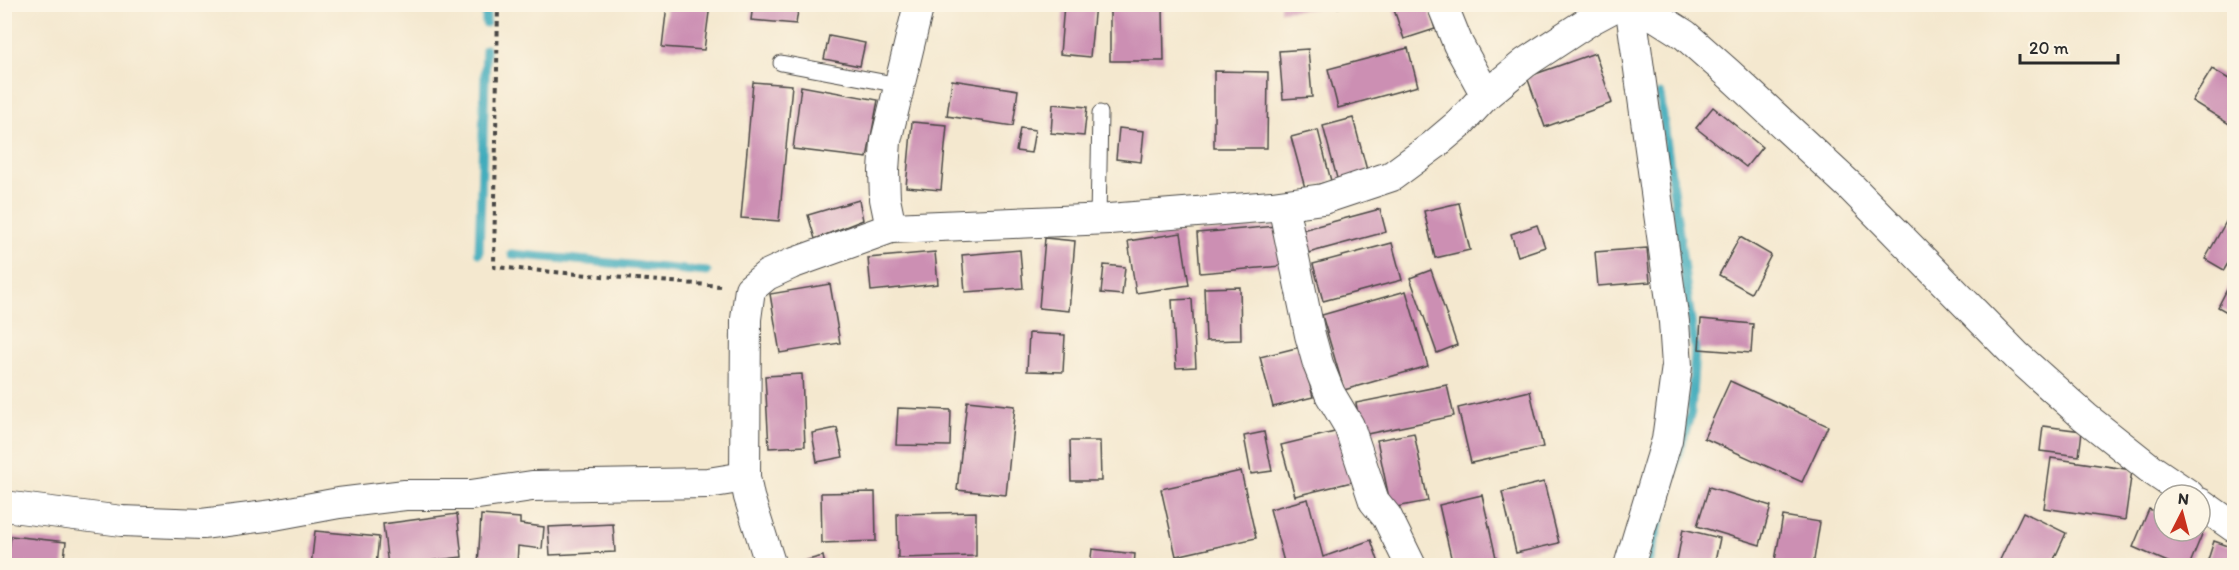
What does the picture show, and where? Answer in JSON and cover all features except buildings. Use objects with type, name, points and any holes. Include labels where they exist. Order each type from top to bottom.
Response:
[{"type":"street","points":[[891,228],[885,199],[886,141],[919,4]]},
{"type":"street","points":[[1442,4],[1458,44],[1486,95]]},
{"type":"street","points":[[771,566],[745,477],[746,330],[750,289],[767,275],[790,264],[891,228],[1098,219],[1283,205],[1323,199],[1392,177],[1443,138],[1486,95],[1525,63],[1592,19],[1620,4]]},
{"type":"street","points":[[1629,566],[1667,440],[1677,366],[1674,322],[1630,4]]},
{"type":"street","points":[[1636,4],[1685,35],[1728,73],[1851,187],[2017,356],[2085,417],[2171,483]]},
{"type":"street","points":[[1283,205],[1318,364],[1330,394],[1349,426],[1374,501],[1387,517],[1411,566]]},
{"type":"street","points":[[4,506],[123,521],[202,524],[405,495],[471,495],[532,486],[708,483],[745,477]]},
{"type":"street","points":[[2212,511],[2235,527]]},
{"type":"lane","points":[[781,63],[899,85]]},
{"type":"lane","points":[[1098,219],[1100,113]]},
{"type":"path","points":[[498,4],[494,267],[750,289]]},
{"type":"waterway","points":[[486,4],[486,23]]},
{"type":"waterway","points":[[479,253],[486,49]]},
{"type":"waterway","points":[[1647,566],[1691,412],[1695,350],[1660,94]]},
{"type":"waterway","points":[[512,254],[707,272]]}]
